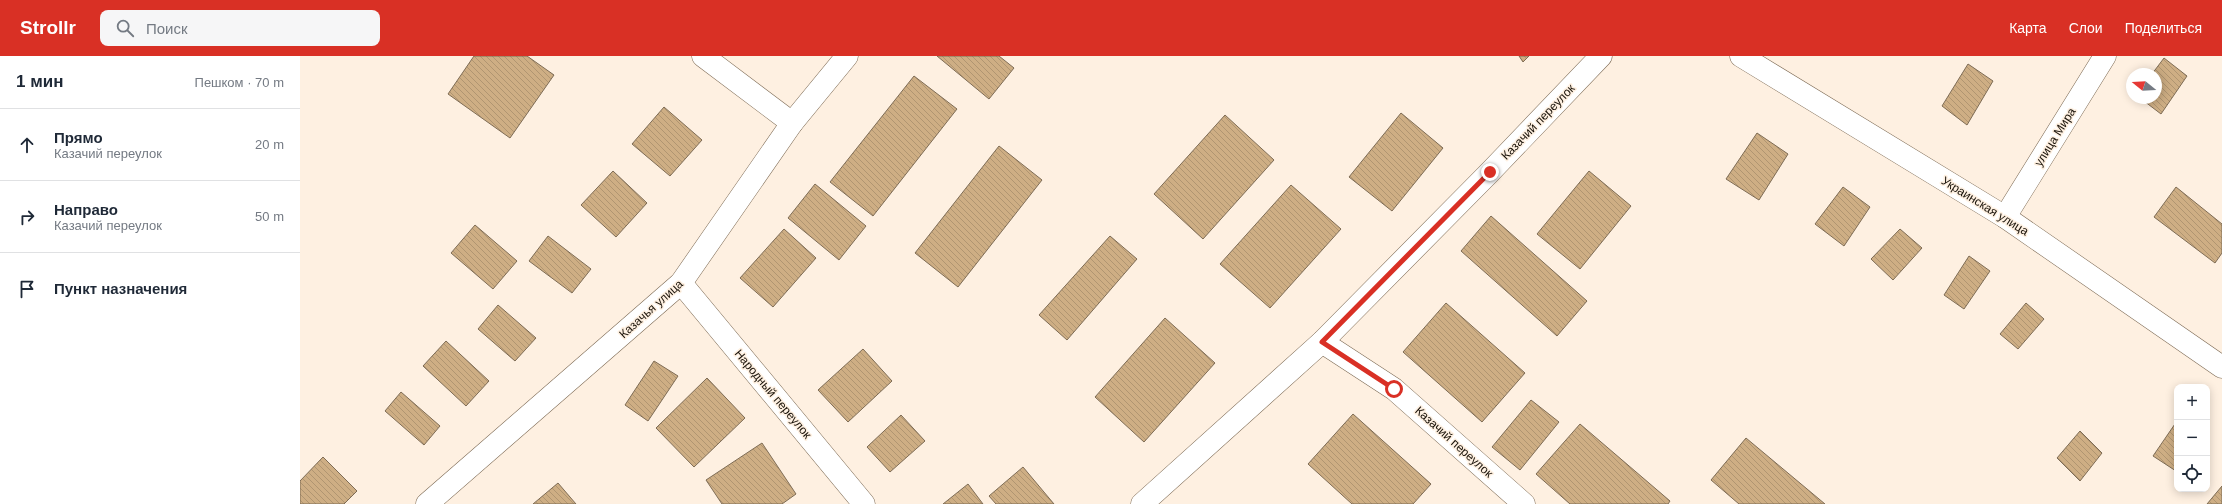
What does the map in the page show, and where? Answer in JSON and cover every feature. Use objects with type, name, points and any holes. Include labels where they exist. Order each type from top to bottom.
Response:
[{"type":"street","points":[[702,56],[792,123]]},
{"type":"street","name":"Казачья улица","points":[[426,504],[681,283],[792,123],[847,56]]},
{"type":"street","name":"Казачий переулок","points":[[1142,504],[1322,342],[1490,172],[1601,56]]},
{"type":"street","name":"Украинская улица","points":[[1741,56],[2004,217],[2222,367]]},
{"type":"street","name":"улица Мира","points":[[2004,217],[2105,56]]},
{"type":"street","name":"Народный переулок","points":[[681,283],[864,504]]},
{"type":"street","name":"Казачий переулок","points":[[1322,342],[1394,389],[1524,504]]},
{"type":"building","points":[[474,56],[527,56],[554,75],[510,138],[448,94]]},
{"type":"building","points":[[937,56],[999,56],[1014,68],[989,99]]},
{"type":"building","points":[[1519,56],[1529,56],[1523,62]]},
{"type":"building","points":[[2164,58],[2187,76],[2161,114],[2148,104],[2162,104],[2162,68],[2156,68]]},
{"type":"building","points":[[1968,64],[1993,81],[1967,125],[1942,106]]},
{"type":"building","points":[[914,76],[957,109],[873,216],[830,182]]},
{"type":"building","points":[[664,107],[702,140],[670,176],[632,144]]},
{"type":"building","points":[[1401,113],[1443,148],[1392,211],[1349,177]]},
{"type":"building","points":[[1225,115],[1274,160],[1203,239],[1154,194]]},
{"type":"building","points":[[1757,133],[1788,154],[1759,200],[1726,179]]},
{"type":"building","points":[[999,146],[1042,180],[958,287],[915,253]]},
{"type":"building","points":[[613,171],[647,203],[616,237],[581,205]]},
{"type":"building","points":[[1589,171],[1631,206],[1580,269],[1537,234]]},
{"type":"building","points":[[815,184],[866,226],[839,260],[788,218]]},
{"type":"building","points":[[1291,185],[1341,229],[1270,308],[1220,264]]},
{"type":"building","points":[[1843,187],[1870,207],[1844,246],[1815,224]]},
{"type":"building","points":[[2176,187],[2222,224],[2222,253],[2215,263],[2154,217]]},
{"type":"building","points":[[1491,216],[1587,301],[1557,336],[1461,251]]},
{"type":"building","points":[[475,225],[517,261],[493,289],[451,253]]},
{"type":"building","points":[[784,229],[816,258],[773,307],[740,278]]},
{"type":"building","points":[[1900,229],[1922,248],[1893,280],[1871,259]]},
{"type":"building","points":[[548,236],[591,269],[572,293],[529,261]]},
{"type":"building","points":[[1110,236],[1137,259],[1067,340],[1039,315]]},
{"type":"building","points":[[1969,256],[1990,271],[1964,309],[1944,295]]},
{"type":"building","points":[[1446,303],[1525,373],[1482,422],[1403,352]]},
{"type":"building","points":[[2026,303],[2044,319],[2018,349],[2000,334]]},
{"type":"building","points":[[498,305],[536,338],[515,361],[478,329]]},
{"type":"building","points":[[1165,318],[1215,363],[1144,442],[1095,397]]},
{"type":"building","points":[[446,341],[489,381],[466,406],[423,366]]},
{"type":"building","points":[[863,349],[892,381],[848,422],[818,390]]},
{"type":"building","points":[[654,361],[678,376],[648,421],[625,405]]},
{"type":"building","points":[[707,378],[745,418],[694,467],[656,428]]},
{"type":"building","points":[[401,392],[440,426],[424,445],[385,411]]},
{"type":"building","points":[[1531,400],[1559,422],[1520,470],[1492,447]]},
{"type":"building","points":[[1353,414],[1431,484],[1413,504],[1352,504],[1308,464]]},
{"type":"building","points":[[901,415],[925,441],[890,472],[867,447]]},
{"type":"building","points":[[1580,424],[1670,501],[1668,504],[1570,504],[1536,474]]},
{"type":"building","points":[[2174,425],[2174,470],[2153,456]]},
{"type":"building","points":[[2080,431],[2102,453],[2080,481],[2057,458]]},
{"type":"building","points":[[1746,438],[1825,504],[1739,504],[1711,480]]},
{"type":"building","points":[[762,443],[796,494],[782,504],[722,504],[706,480]]},
{"type":"building","points":[[323,457],[357,491],[344,504],[300,504],[300,481]]},
{"type":"building","points":[[1023,467],[1054,504],[996,504],[989,496]]},
{"type":"building","points":[[558,483],[576,504],[533,504]]},
{"type":"building","points":[[968,484],[983,504],[943,504]]},
{"type":"building","points":[[2222,486],[2222,504],[2207,504]]},
{"type":"route","points":[[1394,389],[1322,342],[1490,172]]}]
